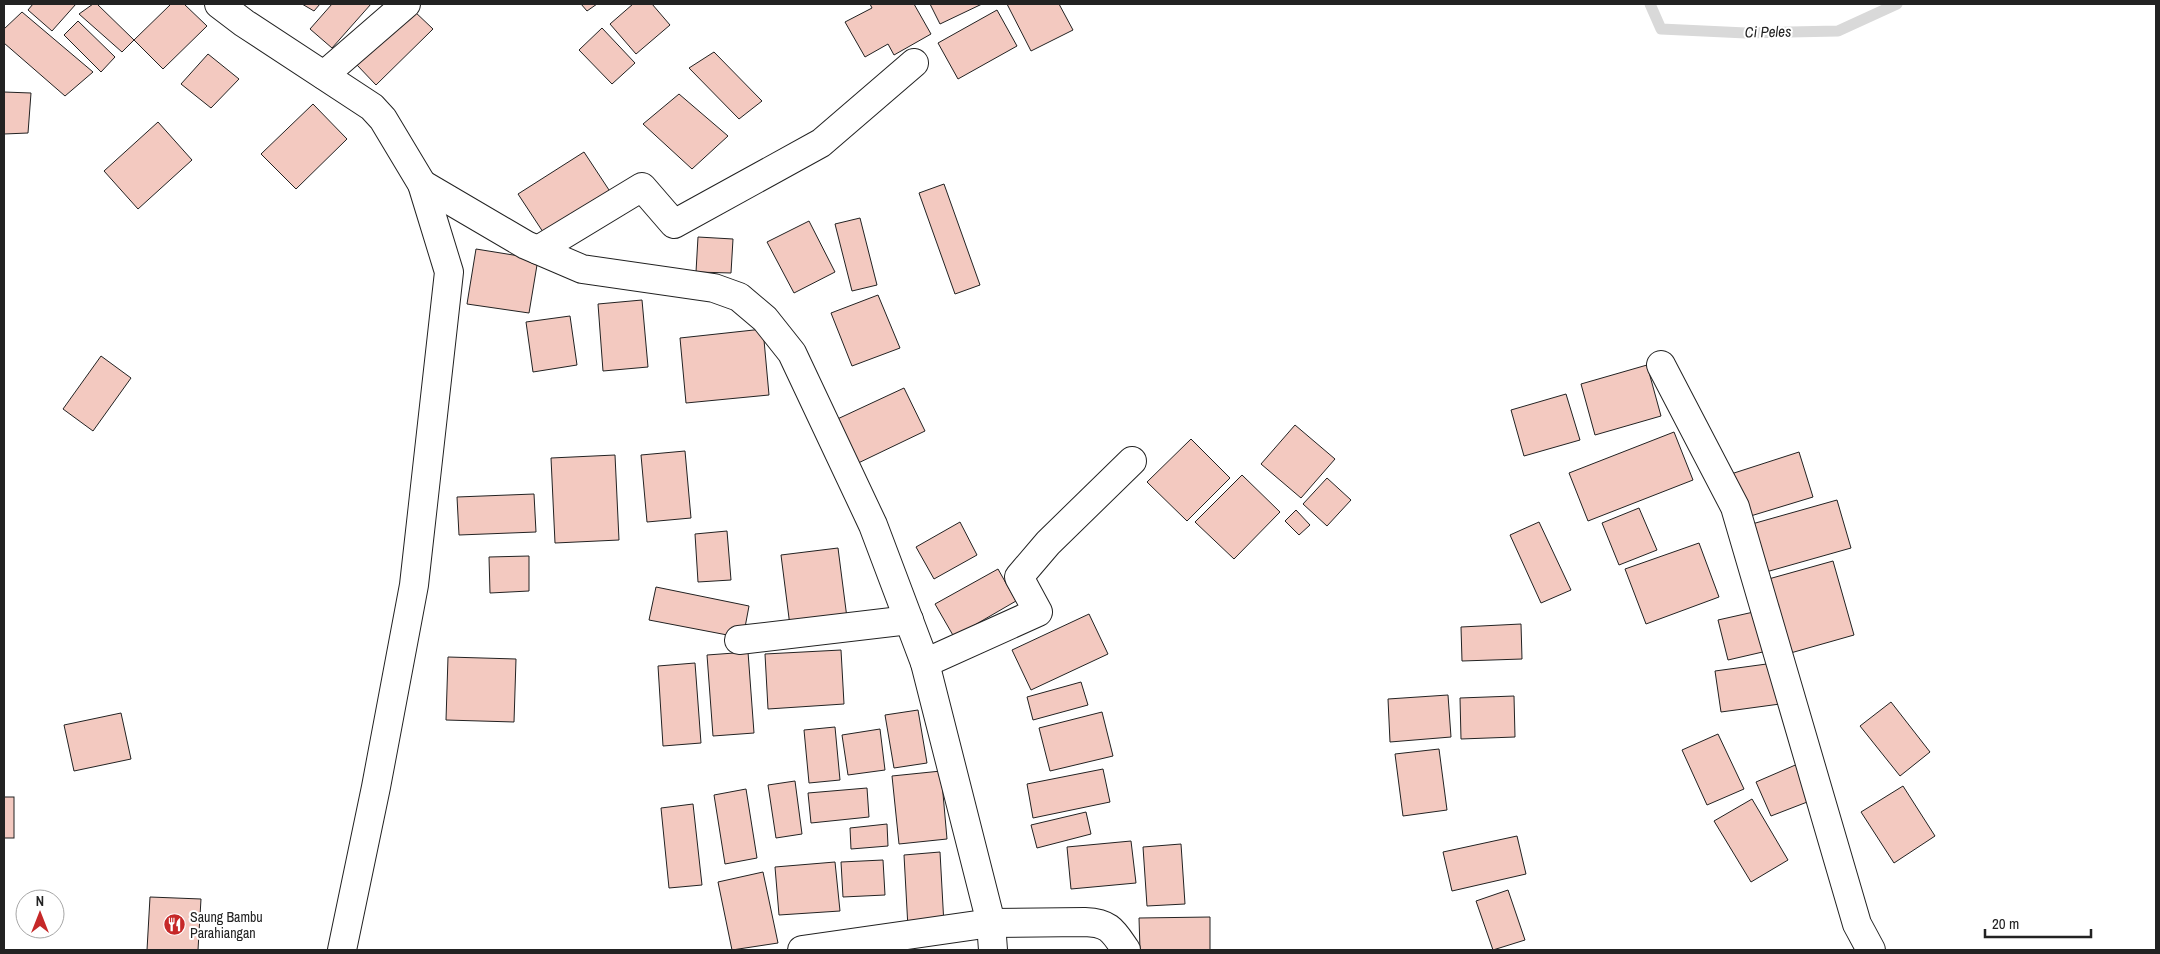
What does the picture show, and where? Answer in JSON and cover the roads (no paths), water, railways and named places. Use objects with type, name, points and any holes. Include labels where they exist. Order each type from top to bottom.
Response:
[{"type":"street","points":[[219,4],[244,23],[372,107],[383,119],[422,184],[449,272],[414,585],[376,787],[342,950]]},
{"type":"street","points":[[324,75],[406,4]]},
{"type":"street","points":[[538,250],[642,187],[674,224],[821,143],[914,63]]},
{"type":"street","points":[[422,184],[538,250],[582,269],[714,288],[740,298],[765,319],[792,353],[873,525],[925,663],[991,923],[993,950]]},
{"type":"street","points":[[1661,365],[1735,507],[1857,924],[1872,950]]},
{"type":"street","points":[[925,663],[1038,612],[1019,577],[1048,543],[1132,461]]},
{"type":"street","points":[[740,640],[909,620]]},
{"type":"street","points":[[802,950],[991,923],[1098,922],[1112,929],[1126,950]]},
{"type":"waterway","name":"Ci Peles","points":[[1650,4],[1661,29],[1746,33],[1838,31],[1897,4]]},
{"type":"place","name":"Saung Bambu Parahiangan","points":[[174,925]]}]
